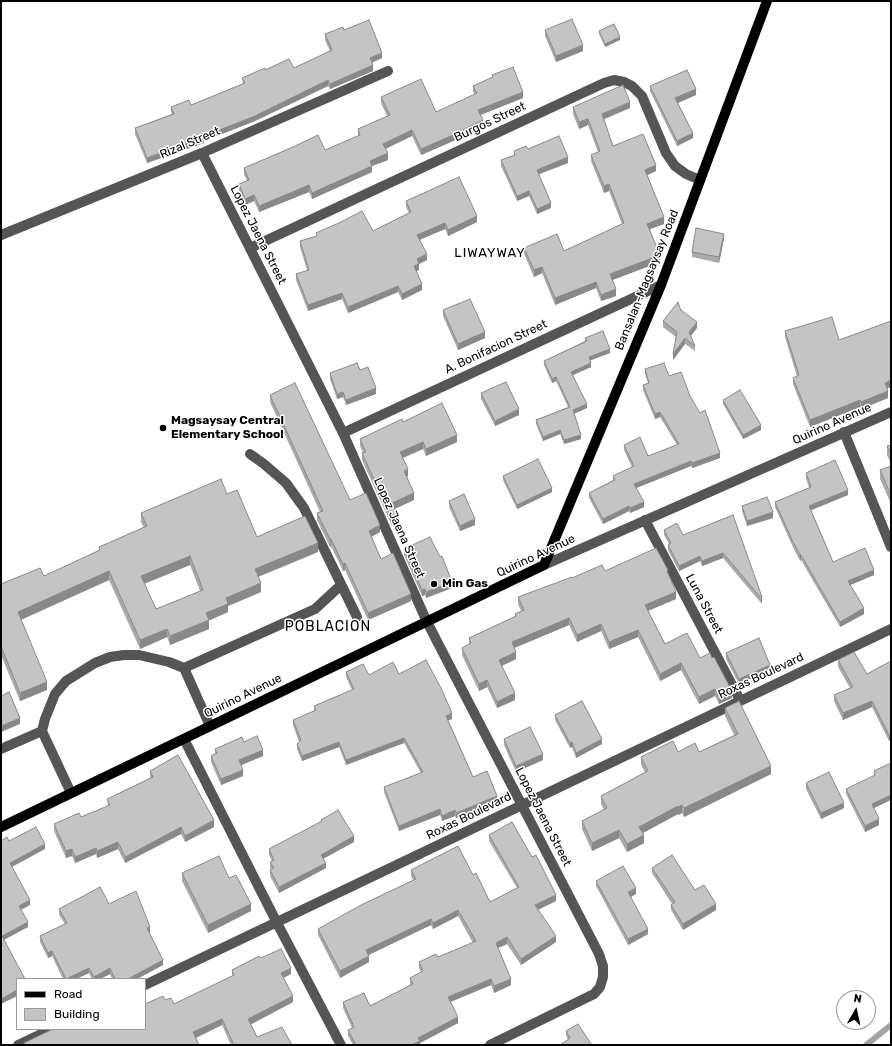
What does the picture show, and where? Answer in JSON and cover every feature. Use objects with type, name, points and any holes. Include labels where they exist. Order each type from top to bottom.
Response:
[{"type":"main road","name":"Bansalan-Magsaysay Road","points":[[544,565],[661,285],[767,1]]},
{"type":"main road","name":"Quirino Avenue","points":[[1,827],[544,565]]},
{"type":"street","name":"Rizal Street","points":[[1,235],[202,153],[388,72]]},
{"type":"street","name":"Burgos Street","points":[[250,248],[597,86],[614,80],[624,82],[632,86],[642,96],[666,153],[674,166],[686,174],[700,180]]},
{"type":"street","name":"Lopez Jaena Street","points":[[202,153],[343,433],[427,622],[599,954],[603,966],[603,977],[600,987],[594,994],[490,1045]]},
{"type":"street","name":"A. Bonifacion Street","points":[[343,433],[661,285]]},
{"type":"street","name":"Quirino Avenue","points":[[544,565],[891,412]]},
{"type":"street","points":[[844,432],[891,547]]},
{"type":"street","points":[[250,454],[274,472],[286,483],[297,497],[311,520],[357,617]]},
{"type":"street","name":"Luna Street","points":[[645,520],[740,700]]},
{"type":"street","points":[[184,668],[315,609],[341,585]]},
{"type":"street","name":"Roxas Boulevard","points":[[146,985],[891,629]]},
{"type":"street","points":[[71,793],[42,731],[55,694],[66,681],[95,663],[110,657],[139,655],[169,662],[184,668],[210,726]]},
{"type":"street","points":[[1,749],[42,731]]},
{"type":"street","points":[[184,739],[277,923],[341,1045]]},
{"type":"street","points":[[18,1045],[50,1030]]},
{"type":"building","points":[[572,19],[583,45],[556,56],[545,30]]},
{"type":"building","points":[[369,20],[382,53],[370,58],[373,65],[330,84],[328,80],[255,116],[147,158],[135,128],[174,114],[171,107],[189,100],[191,105],[245,83],[242,78],[265,68],[265,70],[289,59],[294,68],[332,50],[325,34],[343,27],[344,30]]},
{"type":"building","points":[[614,24],[620,37],[605,44],[599,31]]},
{"type":"building","points":[[513,67],[523,92],[478,110],[483,120],[451,136],[421,149],[412,130],[383,144],[388,153],[370,161],[372,166],[312,193],[309,185],[259,206],[254,195],[245,199],[239,184],[249,180],[244,168],[318,135],[325,150],[360,135],[358,129],[390,115],[381,97],[421,79],[436,112],[477,93],[473,86],[493,77],[492,75]]},
{"type":"building","points":[[687,70],[696,89],[675,98],[693,133],[677,141],[650,86]]},
{"type":"building","points":[[623,85],[630,102],[602,114],[613,146],[643,134],[656,165],[645,170],[664,217],[647,224],[660,255],[610,274],[616,289],[601,295],[596,282],[555,298],[542,267],[534,270],[524,248],[557,234],[564,251],[624,223],[609,184],[604,186],[591,155],[600,151],[588,119],[579,122],[573,107]]},
{"type":"building","points":[[559,136],[568,157],[537,170],[551,203],[537,209],[529,191],[517,196],[501,160],[515,155],[514,151],[526,146],[528,149]]},
{"type":"building","points":[[459,177],[477,216],[448,230],[445,223],[417,235],[427,254],[417,259],[419,264],[414,266],[422,284],[402,294],[398,286],[348,307],[342,293],[308,305],[296,274],[309,270],[300,241],[317,236],[316,233],[362,211],[373,231],[411,212],[406,201]]},
{"type":"building","points":[[696,228],[724,234],[719,257],[692,252]]},
{"type":"building","points":[[470,299],[485,332],[458,344],[443,310]]},
{"type":"building","points":[[678,302],[681,311],[697,322],[689,332],[695,346],[685,338],[673,354],[677,332],[663,321]]},
{"type":"building","points":[[832,317],[839,340],[891,321],[891,380],[885,383],[888,391],[861,402],[860,400],[810,420],[793,378],[799,375],[785,331]]},
{"type":"building","points":[[603,331],[610,349],[589,357],[591,363],[571,372],[587,404],[573,410],[581,435],[564,440],[560,430],[543,437],[536,420],[570,407],[556,377],[552,379],[544,361],[587,341],[585,338]]},
{"type":"building","points":[[357,363],[360,370],[368,367],[376,388],[346,400],[343,392],[337,394],[330,373]]},
{"type":"building","points":[[664,363],[669,376],[681,372],[690,396],[700,413],[705,410],[720,453],[692,463],[691,461],[634,484],[644,502],[630,508],[629,506],[603,519],[589,493],[615,480],[613,476],[634,466],[624,445],[640,437],[648,456],[679,444],[660,412],[655,414],[643,385],[649,383],[645,369]]},
{"type":"building","points":[[506,382],[519,409],[495,421],[481,393]]},
{"type":"building","points":[[295,383],[350,500],[366,493],[380,525],[369,531],[381,559],[393,553],[411,594],[368,613],[345,563],[343,564],[317,513],[323,511],[270,395]]},
{"type":"building","points":[[740,390],[761,425],[743,435],[723,400]]},
{"type":"building","points":[[442,403],[457,435],[426,449],[423,442],[400,452],[408,469],[404,471],[414,493],[392,503],[398,516],[392,519],[362,453],[366,452],[360,439],[402,419],[403,422]]},
{"type":"building","points":[[891,445],[891,454],[887,446]]},
{"type":"building","points":[[538,459],[552,488],[517,505],[503,476]]},
{"type":"building","points":[[835,460],[848,490],[809,506],[833,562],[865,548],[874,570],[848,581],[864,608],[840,622],[800,555],[775,502],[811,487],[806,473]]},
{"type":"building","points":[[891,466],[891,495],[880,470]]},
{"type":"building","points":[[221,479],[227,494],[237,490],[257,537],[305,516],[318,543],[255,569],[261,583],[226,598],[228,604],[206,613],[209,620],[170,636],[167,629],[140,640],[109,571],[18,612],[47,682],[20,693],[1,646],[1,584],[40,568],[44,576],[100,550],[99,547],[147,526],[141,513]],"holes":[[[190,556],[203,590],[156,609],[141,576]]]},
{"type":"building","points":[[464,494],[475,519],[460,526],[449,501]]},
{"type":"building","points":[[767,497],[773,512],[747,521],[742,506]]},
{"type":"building","points":[[733,515],[762,597],[761,598],[723,553],[702,561],[700,556],[679,566],[668,545],[671,543],[664,530],[677,523],[683,535]]},
{"type":"building","points":[[430,537],[440,557],[442,556],[452,582],[426,592],[425,589],[422,590],[404,549]]},
{"type":"building","points":[[656,548],[668,570],[667,571],[676,592],[645,605],[665,644],[687,633],[700,658],[710,653],[712,658],[714,657],[732,691],[719,697],[715,689],[699,697],[681,663],[660,674],[638,630],[609,642],[601,624],[577,635],[569,618],[512,642],[516,652],[499,660],[515,693],[497,702],[487,680],[479,684],[462,648],[471,643],[469,638],[516,616],[515,614],[524,610],[518,597],[572,578],[602,565],[605,571]]},
{"type":"building","points":[[759,638],[770,665],[739,679],[726,653]]},
{"type":"building","points":[[854,652],[867,674],[891,661],[891,734],[889,735],[872,701],[843,713],[834,695],[853,687],[838,660]]},
{"type":"building","points":[[426,660],[452,713],[446,716],[473,777],[487,771],[497,796],[456,813],[455,810],[442,816],[440,809],[399,826],[384,787],[423,772],[404,738],[346,760],[339,742],[302,756],[297,744],[301,740],[293,720],[316,710],[314,706],[354,689],[346,672],[363,664],[369,675],[393,662],[399,674]]},
{"type":"building","points":[[9,692],[20,718],[1,726],[1,696]]},
{"type":"building","points":[[582,701],[602,739],[576,753],[572,742],[570,743],[555,715]]},
{"type":"building","points":[[739,701],[771,766],[684,808],[682,805],[678,806],[639,827],[644,835],[627,844],[619,830],[592,843],[582,821],[607,808],[601,796],[648,771],[641,757],[673,741],[678,752],[695,743],[699,752],[738,734],[725,708]]},
{"type":"building","points":[[530,727],[543,754],[516,766],[504,739]]},
{"type":"building","points":[[257,736],[263,750],[239,760],[243,770],[221,779],[211,756],[217,753],[215,749],[242,737],[244,742]]},
{"type":"building","points":[[178,755],[214,820],[185,836],[181,827],[125,857],[118,842],[97,851],[96,848],[75,857],[72,849],[66,851],[54,824],[79,813],[81,817],[110,805],[107,799],[153,777],[150,771]]},
{"type":"building","points":[[891,763],[891,795],[872,804],[879,819],[865,826],[846,789],[875,775],[874,771]]},
{"type":"building","points":[[829,772],[844,803],[821,813],[806,783]]},
{"type":"building","points":[[338,810],[354,836],[321,855],[326,863],[279,887],[270,870],[274,868],[270,862],[274,860],[269,849],[322,821],[321,820]]},
{"type":"building","points":[[512,822],[532,857],[536,855],[556,895],[535,905],[556,936],[521,959],[507,937],[496,943],[511,979],[494,986],[491,979],[448,997],[458,1017],[418,1038],[420,1041],[412,1045],[356,1045],[348,1030],[354,1027],[343,1002],[364,993],[370,1006],[413,984],[410,978],[423,971],[419,962],[436,954],[438,957],[476,941],[458,910],[433,923],[431,919],[366,950],[369,956],[340,971],[318,929],[363,904],[416,879],[411,870],[458,846],[473,875],[476,873],[490,902],[519,887],[489,835]]},
{"type":"building","points":[[36,827],[45,844],[10,863],[30,900],[19,906],[28,922],[2,936],[24,978],[16,978],[16,991],[1,999],[1,841],[7,837],[9,841]]},
{"type":"building","points":[[672,855],[695,890],[704,885],[716,904],[683,924],[671,905],[675,902],[652,868]]},
{"type":"building","points":[[219,856],[229,878],[236,875],[251,904],[208,925],[182,873]]},
{"type":"building","points":[[623,866],[636,888],[628,892],[648,929],[628,939],[596,881]]},
{"type":"building","points":[[100,887],[109,904],[136,891],[150,927],[147,928],[163,960],[130,978],[115,978],[110,968],[94,977],[89,968],[66,978],[52,951],[48,953],[40,936],[67,923],[59,909]]},
{"type":"building","points":[[281,949],[291,968],[281,973],[293,996],[248,1019],[257,1037],[282,1027],[292,1045],[234,1045],[222,1019],[193,1032],[199,1045],[25,1045],[24,1043],[51,1030],[146,1030],[146,1004],[163,996],[165,1000],[171,998],[174,1004],[234,975],[232,970],[259,956],[261,958]]},
{"type":"building","points":[[578,1024],[592,1045],[560,1045],[570,1038],[566,1031]]},
{"type":"waterway","points":[[866,1045],[891,1025]]},
{"type":"place","name":"Magsaysay Central Elementary School","points":[[163,428]]},
{"type":"place","name":"Min Gas","points":[[434,584]]},
{"type":"district","name":"LIWAYWAY","points":[[490,253]]},
{"type":"district","name":"POBLACION","points":[[328,627]]}]
